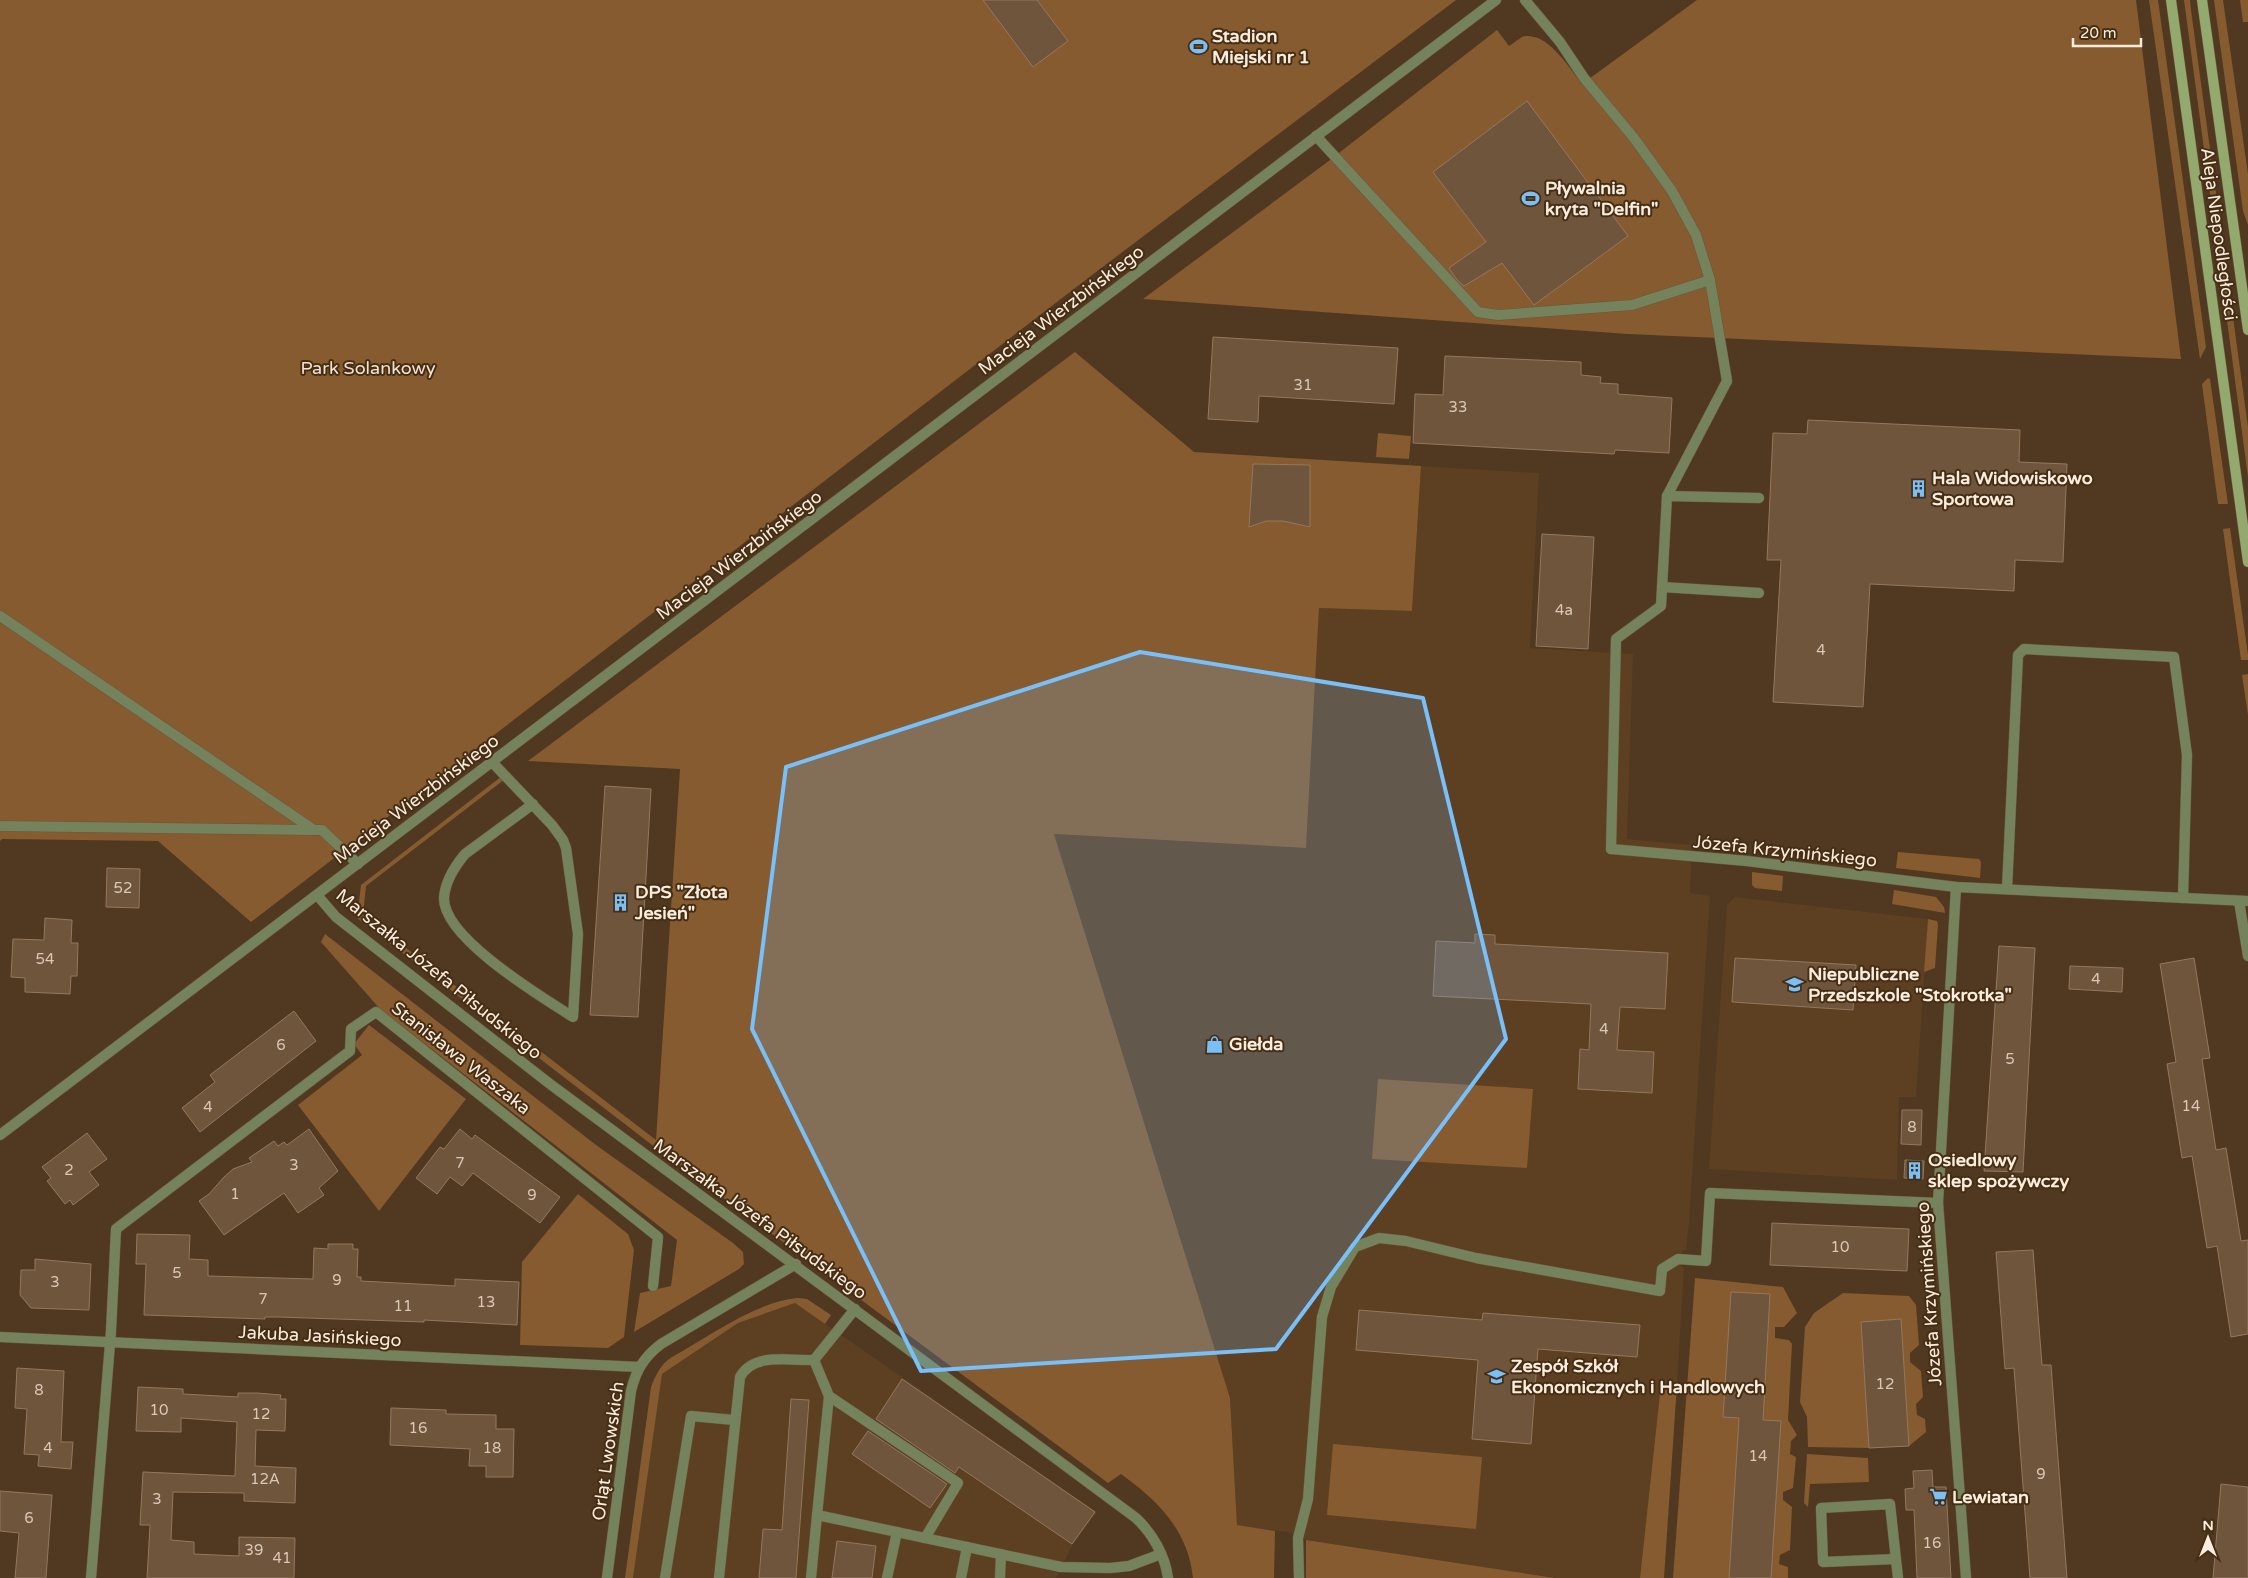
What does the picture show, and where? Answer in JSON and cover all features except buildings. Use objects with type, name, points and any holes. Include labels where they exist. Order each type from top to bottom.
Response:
[{"type":"street","name":"Macieja Wierzbińskiego","points":[[0,1135],[1496,0]]},
{"type":"street","points":[[1525,0],[1560,42],[1584,78],[1634,138],[1672,192],[1696,235],[1710,280],[1726,381],[1667,496],[1662,587],[1759,593]]},
{"type":"street","name":"Aleja Niepodległości","points":[[2171,0],[2248,562]]},
{"type":"street","name":"Aleja Niepodległości","points":[[2202,0],[2248,330]]},
{"type":"street","points":[[1316,136],[1478,312],[1498,315],[1632,305],[1710,280]]},
{"type":"street","points":[[1667,496],[1758,498]]},
{"type":"street","name":"Józefa Krzymińskiego","points":[[1662,587],[1661,606],[1616,639],[1611,849],[1747,861],[1956,887],[2244,901]]},
{"type":"street","points":[[0,616],[314,830]]},
{"type":"street","points":[[2007,889],[2018,655],[2024,649],[2174,656],[2187,755],[2184,898]]},
{"type":"street","points":[[492,762],[533,804],[558,832],[566,848],[578,934],[573,1017],[528,988],[468,942],[450,918],[445,905],[444,898],[456,864],[465,854],[533,804]]},
{"type":"street","points":[[0,826],[322,830],[358,864]]},
{"type":"street","name":"Józefa Krzymińskiego","points":[[1956,887],[1938,1203],[1966,1578]]},
{"type":"street","name":"Marszałka Józefa Piłsudskiego","points":[[317,895],[344,923],[550,1084],[665,1171],[796,1264],[981,1405],[1136,1518],[1148,1530],[1161,1554],[1168,1578]]},
{"type":"street","points":[[2244,901],[2248,956]]},
{"type":"street","name":"Stanisława Waszaka","points":[[110,1342],[116,1229],[350,1051],[351,1029],[376,1012],[658,1237],[653,1286]]},
{"type":"street","points":[[1299,1578],[1298,1538],[1308,1499],[1322,1317],[1331,1287],[1355,1248],[1379,1238],[1406,1241],[1476,1258],[1660,1291],[1662,1269],[1678,1259],[1706,1261],[1710,1193],[1938,1203]]},
{"type":"street","name":"Orląt Lwowskich","points":[[607,1578],[631,1391],[639,1367],[651,1351],[796,1264]]},
{"type":"street","points":[[814,1360],[855,1309]]},
{"type":"street","name":"Jakuba Jasińskiego","points":[[0,1337],[639,1367]]},
{"type":"street","points":[[91,1578],[110,1342]]},
{"type":"street","points":[[719,1578],[734,1420],[740,1378],[750,1365],[769,1360],[814,1360]]},
{"type":"street","points":[[812,1578],[829,1396],[814,1360]]},
{"type":"street","points":[[829,1396],[958,1483],[925,1538]]},
{"type":"street","points":[[665,1578],[691,1416],[734,1420]]},
{"type":"street","points":[[1896,1560],[1823,1562],[1821,1508],[1890,1504],[1898,1578]]},
{"type":"street","points":[[817,1515],[1061,1567],[1102,1569],[1129,1566],[1161,1554]]},
{"type":"street","points":[[887,1578],[897,1532]]},
{"type":"street","points":[[961,1578],[967,1547]]},
{"type":"street","points":[[1000,1578],[1001,1554]]},
{"type":"highlighted area","points":[[1140,652],[1423,698],[1506,1039],[1276,1349],[921,1371],[752,1029],[786,767]]},
{"type":"shaded area","points":[[1421,466],[1539,473],[1530,648],[1633,654],[1627,839],[1692,845],[1690,893],[1710,896],[1689,1224],[1686,1250],[1682,1251],[1681,1266],[1684,1268],[1677,1384],[1662,1385],[1640,1578],[1556,1578],[1306,1540],[1288,1532],[1237,1526],[1230,1398],[1054,834],[1306,848],[1319,608],[1412,611]]},
{"type":"shaded area","points":[[1735,897],[1928,919],[1916,1097],[1899,1097],[1897,1180],[1709,1169],[1727,905]]},
{"type":"shaded area","points":[[795,1303],[1097,1512],[1073,1544],[1056,1578],[633,1578],[662,1374],[738,1323]]},
{"type":"green space","name":"Park Solankowy","points":[[0,0],[1456,0],[1100,269],[251,922],[158,841],[2,839],[0,841]]},
{"type":"green space","points":[[1697,0],[2136,0],[2181,359],[1628,334],[1143,299],[1326,163],[1497,30],[1509,46],[1522,37],[1531,36],[1548,44],[1564,60],[1582,84]]},
{"type":"green space","points":[[2149,0],[2158,0],[2206,347],[2200,359]]},
{"type":"green space","points":[[2184,0],[2190,0],[2248,427],[2248,477]]},
{"type":"green space","points":[[2214,0],[2223,0],[2248,174],[2248,225],[2243,211]]},
{"type":"green space","points":[[2240,0],[2248,0],[2248,22],[2243,22]]},
{"type":"green space","points":[[1075,352],[1194,452],[1421,466],[1412,611],[1319,608],[1306,848],[1054,834],[1230,1398],[1237,1525],[1275,1531],[1274,1578],[1193,1578],[1185,1545],[1178,1531],[1159,1506],[1135,1484],[1121,1474],[1108,1483],[656,1148],[357,918],[361,885],[502,776],[505,779],[366,886],[363,915],[656,1140],[680,769],[528,761]]},
{"type":"green space","points":[[2208,378],[2210,379],[2228,504],[2218,504],[2202,384]]},
{"type":"green space","points":[[1378,433],[1411,436],[1409,459],[1376,457]]},
{"type":"green space","points":[[2230,528],[2248,660],[2241,660],[2223,529]]},
{"type":"green space","points":[[2248,674],[2248,715],[2242,675]]},
{"type":"green space","points":[[1898,852],[1979,859],[1981,862],[1980,878],[1896,868]]},
{"type":"green space","points":[[1752,872],[1783,876],[1782,891],[1755,888],[1752,885]]},
{"type":"green space","points":[[1894,890],[1936,897],[1944,907],[1945,913],[1892,904]]},
{"type":"green space","points":[[1928,919],[1937,921],[1938,924],[1935,968],[1924,972]]},
{"type":"green space","points":[[325,934],[596,1145],[733,1243],[743,1252],[744,1264],[739,1269],[634,1332],[640,1293],[671,1286],[677,1240],[380,1009],[321,942]]},
{"type":"green space","points":[[369,1025],[466,1099],[379,1211],[298,1105],[362,1055],[354,1044]]},
{"type":"green space","points":[[1378,1079],[1533,1089],[1527,1168],[1372,1159]]},
{"type":"green space","points":[[578,1194],[628,1234],[634,1250],[624,1337],[608,1348],[520,1345],[522,1262]]},
{"type":"green space","points":[[1695,1278],[1783,1287],[1797,1313],[1784,1327],[1775,1327],[1775,1338],[1789,1340],[1792,1344],[1788,1420],[1797,1435],[1791,1441],[1790,1454],[1796,1457],[1793,1488],[1783,1492],[1783,1500],[1792,1507],[1790,1550],[1780,1555],[1779,1564],[1788,1567],[1788,1578],[1673,1578]]},
{"type":"green space","points":[[1843,1293],[1909,1296],[1916,1305],[1919,1345],[1910,1353],[1910,1362],[1921,1371],[1923,1397],[1916,1404],[1917,1415],[1925,1419],[1926,1432],[1909,1446],[1869,1448],[1808,1447],[1807,1417],[1800,1402],[1805,1327],[1814,1313]]},
{"type":"green space","points":[[798,1298],[807,1299],[831,1315],[825,1324],[795,1303],[738,1323],[662,1374],[633,1578],[625,1578],[651,1387],[659,1370],[672,1357],[733,1321],[766,1306]]},
{"type":"green space","points":[[1677,1384],[1664,1578],[1640,1578],[1661,1385]]},
{"type":"green space","points":[[1333,1444],[1482,1457],[1476,1529],[1327,1515]]},
{"type":"green space","points":[[1807,1454],[1868,1458],[1869,1482],[1810,1484],[1808,1507],[1804,1503]]},
{"type":"green space","points":[[1306,1540],[1555,1578],[1306,1578]]},
{"type":"place","name":"Stadion Miejski nr 1","points":[[1198,46]]},
{"type":"place","name":"Pływalnia kryta \"Delfin\"","points":[[1531,198]]},
{"type":"place","name":"Hala Widowiskowo Sportowa","points":[[1918,488]]},
{"type":"place","name":"DPS \"Złota Jesień\"","points":[[621,902]]},
{"type":"place","name":"Niepubliczne Przedszkole \"Stokrotka\"","points":[[1794,984]]},
{"type":"place","name":"Giełda","points":[[1215,1044]]},
{"type":"place","name":"Osiedlowy sklep spożywczy","points":[[1914,1170]]},
{"type":"place","name":"Zespół Szkół Ekonomicznych i Handlowych","points":[[1497,1376]]},
{"type":"place","name":"Lewiatan","points":[[1938,1497]]}]
